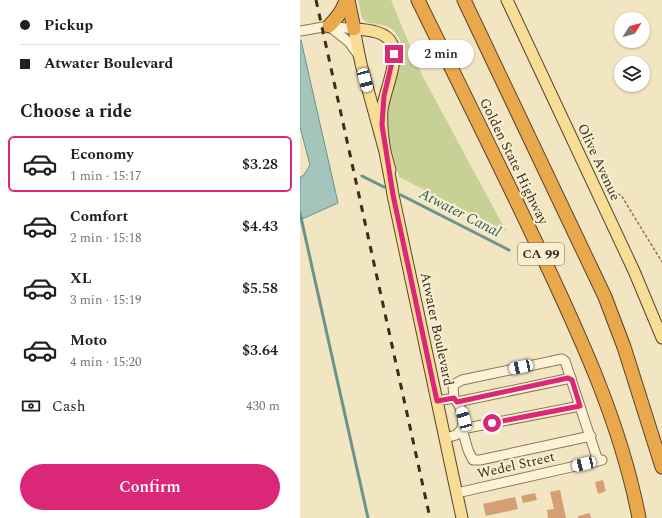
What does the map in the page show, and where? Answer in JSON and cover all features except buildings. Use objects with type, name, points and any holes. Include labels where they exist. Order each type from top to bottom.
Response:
[{"type":"highway","points":[[329,26],[344,8],[347,0]]},
{"type":"highway","points":[[347,0],[354,29]]},
{"type":"highway","name":"Golden State Highway","points":[[418,0],[575,326],[601,387],[622,448],[638,518]]},
{"type":"highway","name":"Golden State Highway","points":[[464,0],[606,297],[627,354],[662,467]]},
{"type":"main road","name":"Olive Avenue","points":[[507,0],[634,271],[662,338]]},
{"type":"main road","name":"Atwater Boulevard","points":[[390,170],[360,58],[354,29],[383,34],[389,39],[394,48],[393,64],[382,110],[382,125],[390,170],[393,195],[462,518]]},
{"type":"street","points":[[329,26],[350,42],[360,58]]},
{"type":"street","points":[[300,31],[329,26],[354,29]]},
{"type":"street","points":[[562,359],[565,361],[571,378],[590,436],[474,460],[468,450],[462,429],[464,419],[456,400],[454,385],[462,380],[562,359]]},
{"type":"street","points":[[437,401],[456,400],[571,378]]},
{"type":"street","points":[[445,438],[456,434],[462,429],[580,406]]},
{"type":"street","name":"Wedel Street","points":[[457,493],[601,460],[590,436]]},
{"type":"path","points":[[595,188],[622,195],[662,262]]},
{"type":"green space","points":[[358,0],[391,0],[422,75],[506,231],[399,177],[389,138],[387,114],[389,100],[401,56],[401,43],[396,33],[385,26],[367,23],[362,18]]},
{"type":"water","points":[[300,40],[338,203],[300,220],[300,177],[304,175],[310,165],[300,127]]},
{"type":"waterway","name":"Atwater Canal","points":[[362,176],[384,187]]},
{"type":"waterway","name":"Atwater Canal","points":[[401,195],[509,250]]},
{"type":"waterway","points":[[300,213],[368,518]]},
{"type":"railway","points":[[316,0],[430,518]]},
{"type":"route","points":[[394,54],[393,64],[384,96],[382,125],[393,195],[437,401],[454,398],[457,402],[571,378],[580,406],[492,423]]}]
